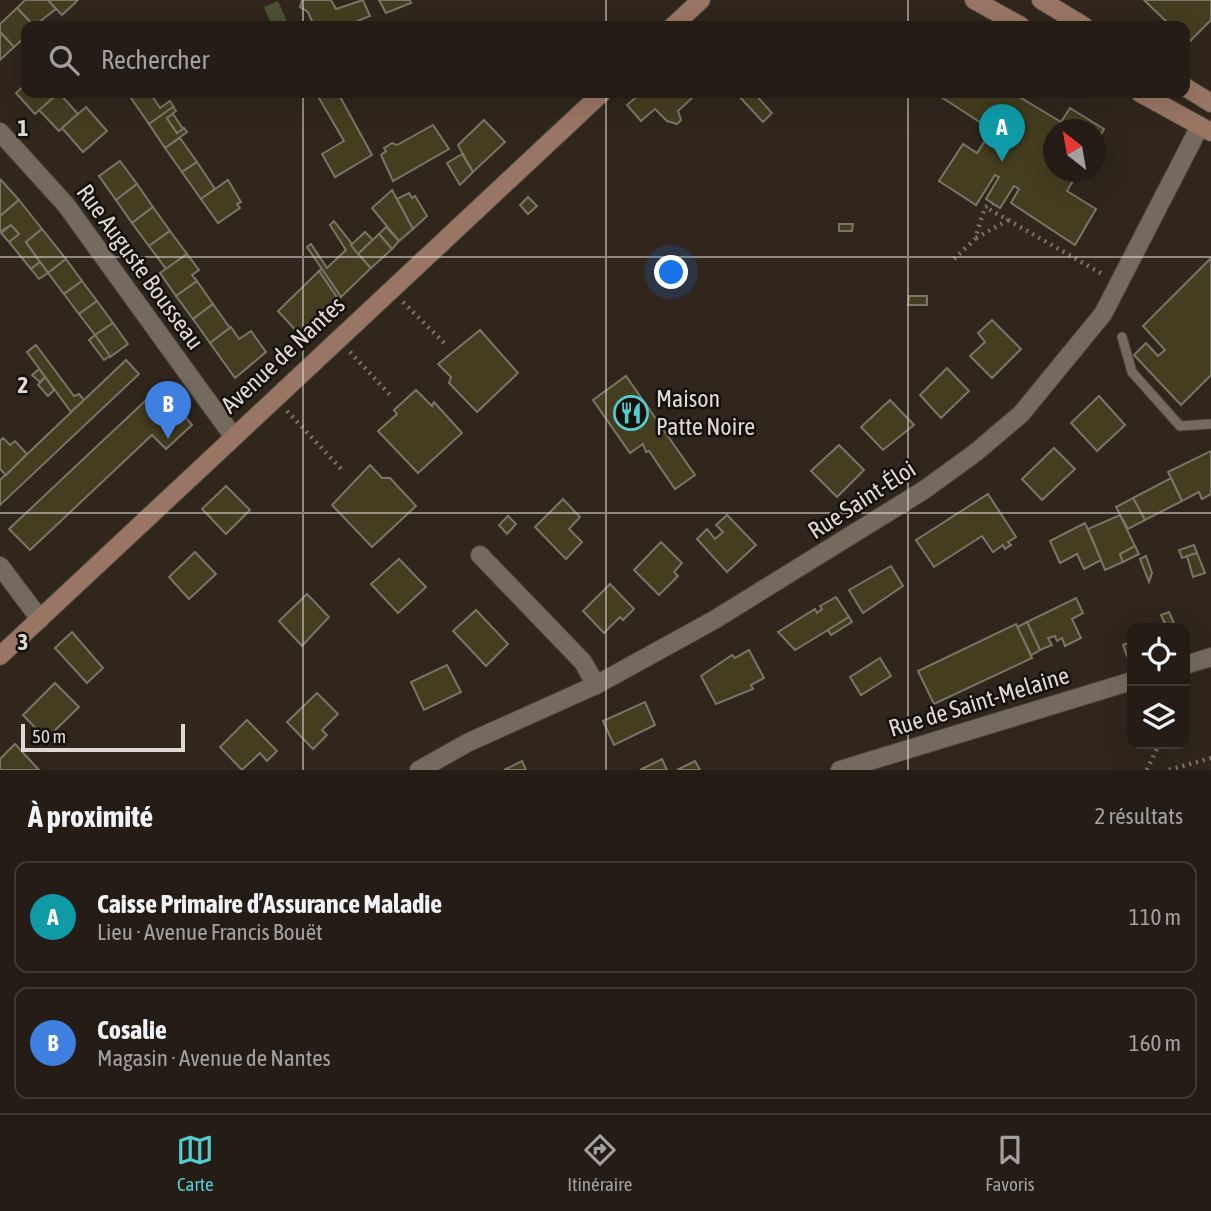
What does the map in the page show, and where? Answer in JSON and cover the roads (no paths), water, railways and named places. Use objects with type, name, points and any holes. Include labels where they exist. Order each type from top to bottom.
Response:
[{"type":"main road","points":[[678,21],[701,0]]},
{"type":"main road","points":[[974,0],[1012,21]]},
{"type":"main road","points":[[1041,0],[1076,21]]},
{"type":"main road","points":[[1190,90],[1211,103]]},
{"type":"main road","name":"Avenue de Nantes","points":[[0,656],[597,98]]},
{"type":"main road","points":[[1149,98],[1206,129]]},
{"type":"street","name":"Rue Saint-Éloi","points":[[419,770],[469,742],[596,685],[814,561],[924,490],[975,453],[1021,414],[1103,314],[1206,129]]},
{"type":"street","name":"Rue Auguste Bousseau","points":[[0,132],[66,205],[233,436]]},
{"type":"street","points":[[480,555],[583,662],[596,685]]},
{"type":"street","points":[[0,566],[40,619]]},
{"type":"street","points":[[1190,663],[1211,657]]},
{"type":"street","name":"Rue de Saint-Melaine","points":[[840,770],[1127,683]]},
{"type":"lane","points":[[1122,337],[1132,372],[1180,426],[1211,424]]},
{"type":"place","name":"Caisse Primaire d’Assurance Maladie","points":[[1002,162]]},
{"type":"place","name":"Maison Patte Noire","points":[[631,413]]},
{"type":"place","name":"Cosalie","points":[[168,439]]}]
